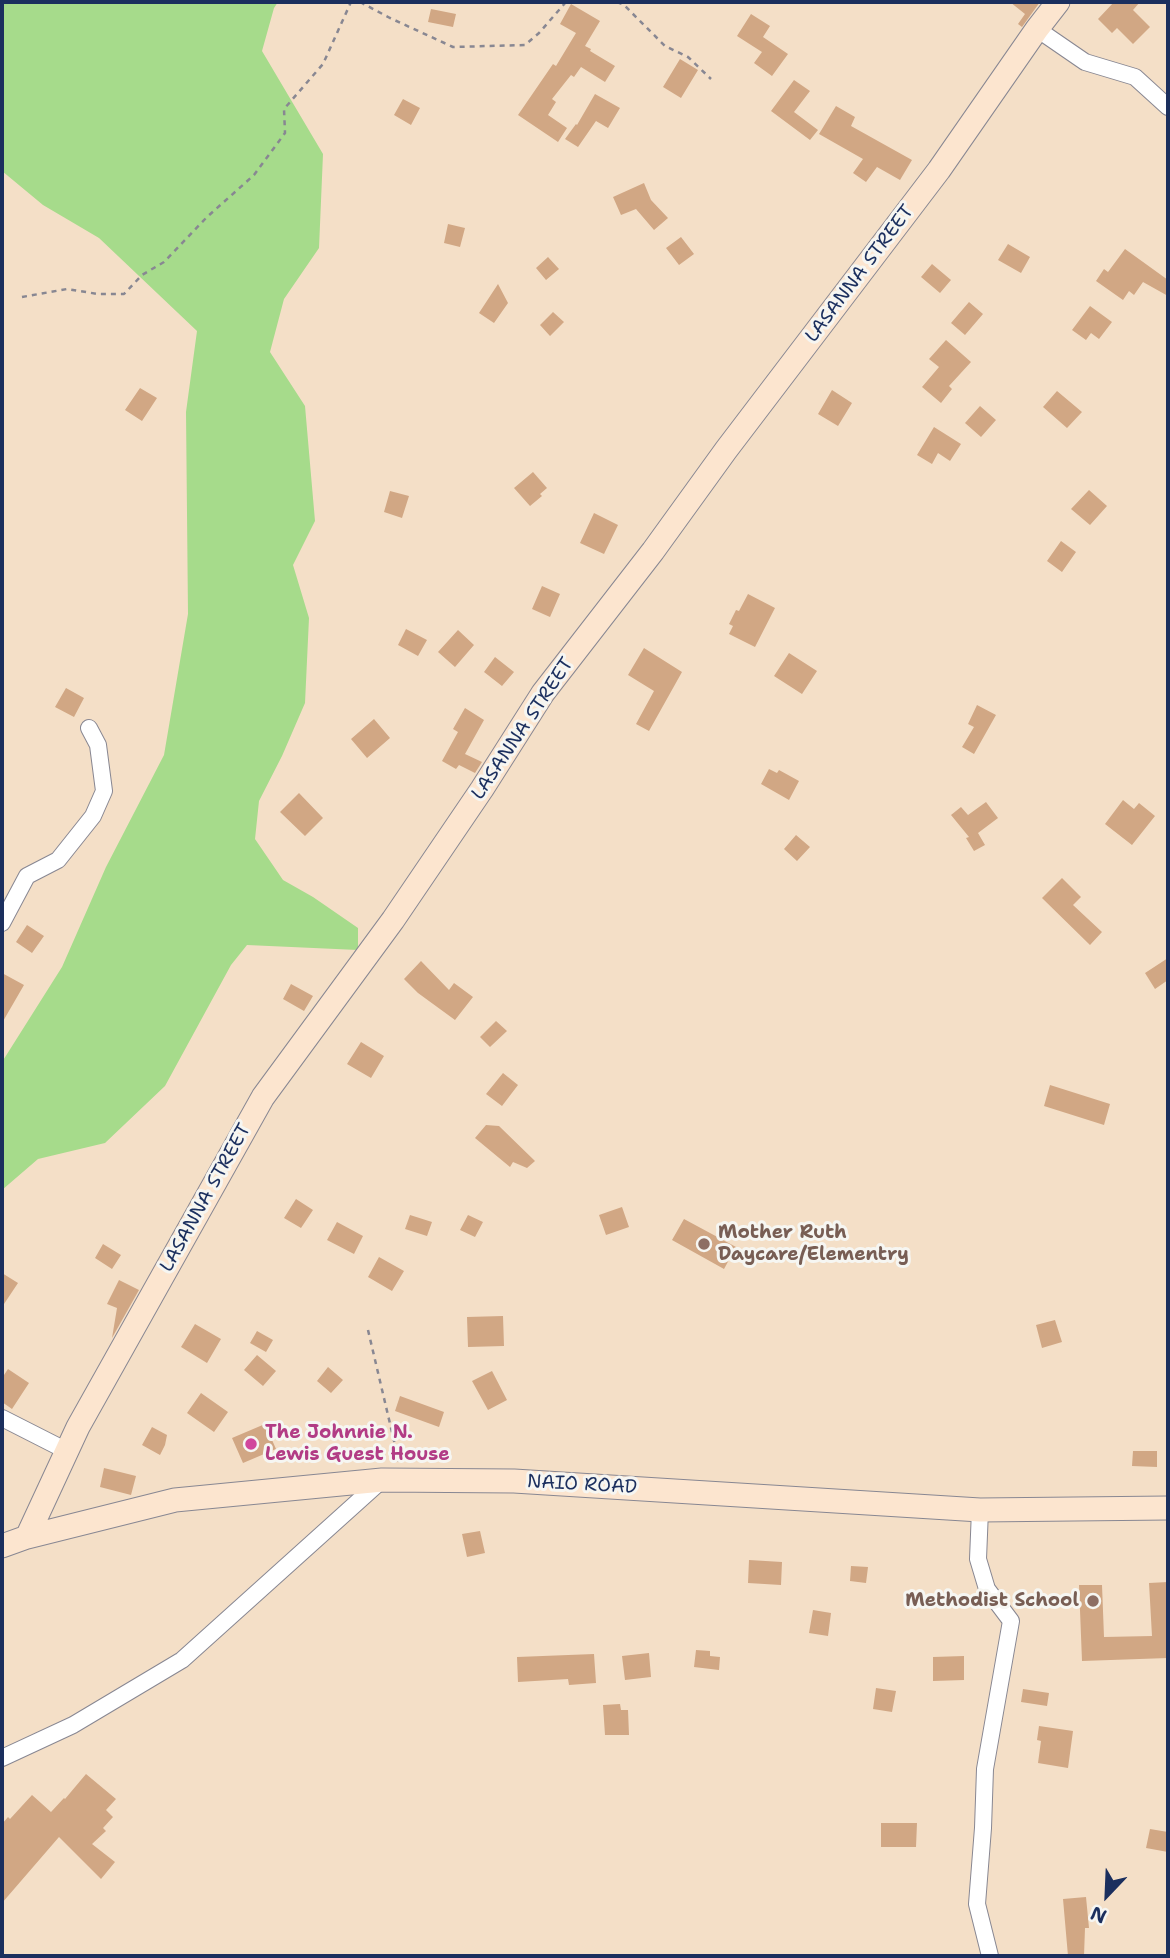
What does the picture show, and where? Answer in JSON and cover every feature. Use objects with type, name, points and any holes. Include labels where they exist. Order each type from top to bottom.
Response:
[{"type":"street","name":"LASANNA STREET","points":[[27,1537],[78,1427],[263,1097],[393,920],[543,693],[939,170],[1037,29],[1059,2]]},
{"type":"street","points":[[1037,29],[1086,62],[1135,77],[1168,107]]},
{"type":"street","points":[[2,923],[27,876],[58,860],[93,816],[99,804],[104,791],[97,745],[89,728]]},
{"type":"street","points":[[2,1418],[66,1451]]},
{"type":"street","points":[[2,1758],[74,1724],[182,1660],[383,1480]]},
{"type":"street","name":"NAIO ROAD","points":[[2,1546],[27,1537],[174,1500],[383,1480],[514,1480],[980,1510],[1168,1508]]},
{"type":"street","points":[[46,1495],[74,1526]]},
{"type":"street","points":[[980,1510],[978,1559],[987,1589],[1012,1621],[985,1769],[977,1904],[990,1956]]},
{"type":"path","points":[[22,297],[67,289],[98,294],[124,294],[142,275],[164,262],[207,217],[254,176],[285,133],[284,109],[323,64],[351,2]]},
{"type":"path","points":[[360,2],[453,47],[525,45],[566,2]]},
{"type":"path","points":[[617,2],[624,5],[665,46],[688,57],[710,79]]},
{"type":"path","points":[[368,1330],[400,1468],[383,1480]]},
{"type":"green space","points":[[2,2],[278,2],[262,51],[323,154],[319,248],[284,299],[270,352],[305,406],[315,521],[293,565],[309,618],[305,703],[259,801],[255,839],[283,880],[358,928],[358,950],[247,945],[231,965],[165,1086],[105,1143],[38,1159],[2,1190],[2,1062],[62,967],[106,867],[164,755],[188,614],[186,412],[197,331],[99,238],[43,205],[2,171]]},
{"type":"building","points":[[1010,2],[1040,2],[1022,27],[1018,24],[1025,14]]},
{"type":"building","points":[[1114,2],[1140,2],[1133,10],[1150,27],[1133,44],[1117,28],[1112,33],[1098,19]]},
{"type":"building","points":[[571,4],[600,21],[585,46],[615,66],[605,82],[581,67],[552,99],[556,102],[548,115],[567,128],[558,142],[518,115],[553,64],[556,66],[576,33],[560,24]]},
{"type":"building","points":[[431,9],[456,14],[453,27],[428,22]]},
{"type":"building","points":[[751,14],[770,26],[763,37],[788,54],[772,76],[754,63],[762,52],[737,36]]},
{"type":"building","points":[[680,59],[698,70],[681,98],[663,87]]},
{"type":"building","points":[[794,80],[810,91],[794,112],[818,130],[810,140],[771,111]]},
{"type":"building","points":[[595,94],[620,108],[608,128],[596,121],[578,147],[565,139],[577,125]]},
{"type":"building","points":[[403,99],[420,108],[411,125],[394,115]]},
{"type":"building","points":[[836,106],[855,117],[851,126],[912,160],[900,180],[877,167],[866,182],[853,173],[863,159],[819,134]]},
{"type":"building","points":[[644,183],[651,200],[668,218],[654,230],[636,209],[621,215],[613,197]]},
{"type":"building","points":[[448,224],[465,228],[460,247],[444,243]]},
{"type":"building","points":[[681,237],[694,254],[679,265],[666,248]]},
{"type":"building","points":[[1008,244],[1030,257],[1021,273],[998,260]]},
{"type":"building","points":[[1125,249],[1168,280],[1168,296],[1143,282],[1134,295],[1129,291],[1123,300],[1096,281],[1104,269],[1108,272]]},
{"type":"building","points":[[548,257],[559,269],[546,280],[536,268]]},
{"type":"building","points":[[932,264],[951,280],[940,293],[921,277]]},
{"type":"building","points":[[498,284],[508,303],[494,323],[479,313]]},
{"type":"building","points":[[969,302],[983,314],[965,335],[951,323]]},
{"type":"building","points":[[1090,306],[1112,322],[1099,339],[1091,333],[1086,340],[1072,330]]},
{"type":"building","points":[[553,312],[564,322],[550,336],[540,325]]},
{"type":"building","points":[[946,340],[971,362],[949,386],[952,389],[941,403],[922,387],[939,367],[929,359]]},
{"type":"building","points":[[140,388],[157,398],[142,421],[125,410]]},
{"type":"building","points":[[832,390],[852,403],[838,426],[818,414]]},
{"type":"building","points":[[1057,391],[1082,412],[1067,428],[1043,407]]},
{"type":"building","points":[[980,406],[996,420],[981,437],[965,423]]},
{"type":"building","points":[[934,427],[961,444],[950,461],[938,453],[932,464],[917,455]]},
{"type":"building","points":[[533,472],[547,488],[530,506],[514,488]]},
{"type":"building","points":[[1089,490],[1107,506],[1090,525],[1071,509]]},
{"type":"building","points":[[390,491],[409,496],[402,518],[384,512]]},
{"type":"building","points":[[594,513],[618,525],[604,554],[580,543]]},
{"type":"building","points":[[1061,541],[1076,552],[1062,572],[1047,561]]},
{"type":"building","points":[[542,586],[560,594],[550,617],[532,609]]},
{"type":"building","points":[[748,594],[775,608],[755,647],[729,634],[733,626],[729,624]]},
{"type":"building","points":[[406,629],[427,640],[418,656],[398,645]]},
{"type":"building","points":[[458,630],[474,645],[455,667],[438,652]]},
{"type":"building","points":[[644,648],[682,672],[649,731],[636,724],[654,691],[628,675]]},
{"type":"building","points":[[789,653],[817,671],[802,694],[774,676]]},
{"type":"building","points":[[495,657],[514,672],[502,686],[484,672]]},
{"type":"building","points":[[66,688],[84,698],[74,717],[55,707]]},
{"type":"building","points":[[977,705],[996,715],[974,754],[962,747],[974,727],[968,724]]},
{"type":"building","points":[[465,708],[484,720],[465,754],[482,762],[475,773],[459,765],[456,769],[442,761],[458,732],[453,729]]},
{"type":"building","points":[[374,719],[390,738],[367,758],[351,739]]},
{"type":"building","points":[[769,769],[777,773],[779,770],[799,781],[789,800],[761,784]]},
{"type":"building","points":[[299,793],[323,818],[305,836],[280,812]]},
{"type":"building","points":[[1123,800],[1134,809],[1139,803],[1155,816],[1132,845],[1105,824]]},
{"type":"building","points":[[986,802],[998,818],[978,833],[985,845],[974,851],[966,838],[969,837],[951,815],[961,807],[968,815]]},
{"type":"building","points":[[796,835],[810,847],[797,861],[784,849]]},
{"type":"building","points":[[1062,878],[1081,897],[1073,905],[1102,932],[1090,945],[1042,898]]},
{"type":"building","points":[[27,925],[44,936],[32,953],[16,942]]},
{"type":"building","points":[[1168,958],[1168,980],[1155,989],[1145,973]]},
{"type":"building","points":[[421,961],[449,990],[454,983],[473,997],[455,1020],[418,993],[404,979]]},
{"type":"building","points":[[2,973],[24,985],[2,1023]]},
{"type":"building","points":[[291,984],[313,996],[304,1011],[283,999]]},
{"type":"building","points":[[496,1021],[507,1031],[490,1047],[480,1037]]},
{"type":"building","points":[[361,1042],[384,1056],[371,1078],[347,1064]]},
{"type":"building","points":[[503,1073],[518,1085],[502,1106],[486,1094]]},
{"type":"building","points":[[1050,1085],[1110,1104],[1104,1125],[1044,1106]]},
{"type":"building","points":[[486,1125],[499,1126],[535,1161],[527,1168],[513,1162],[510,1167],[475,1138]]},
{"type":"building","points":[[296,1199],[313,1210],[301,1228],[284,1218]]},
{"type":"building","points":[[622,1207],[629,1227],[606,1235],[599,1215]]},
{"type":"building","points":[[410,1215],[432,1222],[427,1236],[405,1229]]},
{"type":"building","points":[[468,1215],[483,1222],[475,1237],[460,1230]]},
{"type":"building","name":"Mother Ruth Daycare/Elementry","points":[[684,1219],[736,1247],[724,1269],[672,1240]]},
{"type":"building","points":[[337,1222],[363,1236],[354,1254],[327,1240]]},
{"type":"building","points":[[103,1244],[121,1255],[112,1269],[95,1258]]},
{"type":"building","points":[[379,1257],[404,1271],[392,1291],[368,1277]]},
{"type":"building","points":[[2,1273],[18,1283],[2,1307]]},
{"type":"building","points":[[119,1280],[139,1290],[112,1338],[117,1308],[107,1304]]},
{"type":"building","points":[[503,1316],[504,1346],[468,1347],[467,1317]]},
{"type":"building","points":[[1055,1320],[1062,1342],[1042,1348],[1036,1325]]},
{"type":"building","points":[[195,1324],[221,1339],[207,1363],[181,1347]]},
{"type":"building","points":[[257,1331],[273,1340],[266,1352],[250,1343]]},
{"type":"building","points":[[257,1355],[276,1371],[263,1386],[244,1370]]},
{"type":"building","points":[[328,1367],[343,1380],[331,1393],[317,1381]]},
{"type":"building","points":[[8,1369],[29,1383],[12,1409],[2,1402],[2,1378]]},
{"type":"building","points":[[492,1371],[507,1400],[488,1410],[472,1381]]},
{"type":"building","points":[[201,1393],[228,1412],[214,1432],[187,1413]]},
{"type":"building","points":[[400,1396],[444,1412],[439,1427],[395,1411]]},
{"type":"building","points":[[265,1424],[276,1449],[243,1463],[232,1438]]},
{"type":"building","points":[[152,1427],[167,1435],[160,1455],[142,1445]]},
{"type":"building","points":[[1133,1451],[1157,1451],[1157,1467],[1132,1466]]},
{"type":"building","points":[[104,1468],[136,1476],[131,1495],[100,1487]]},
{"type":"building","points":[[480,1531],[485,1553],[467,1557],[462,1534]]},
{"type":"building","points":[[749,1560],[782,1562],[781,1585],[748,1583]]},
{"type":"building","points":[[851,1566],[868,1567],[866,1583],[850,1581]]},
{"type":"building","points":[[1168,1582],[1168,1658],[1082,1661],[1079,1585],[1102,1585],[1104,1637],[1152,1636],[1149,1583]]},
{"type":"building","points":[[813,1610],[831,1613],[828,1636],[809,1633]]},
{"type":"building","points":[[696,1650],[710,1651],[710,1656],[720,1657],[719,1670],[694,1667]]},
{"type":"building","points":[[649,1653],[651,1677],[625,1680],[622,1656]]},
{"type":"building","points":[[594,1654],[596,1683],[569,1685],[568,1679],[518,1682],[517,1657]]},
{"type":"building","points":[[964,1656],[964,1680],[933,1681],[933,1657]]},
{"type":"building","points":[[876,1688],[896,1691],[892,1712],[873,1709]]},
{"type":"building","points":[[1023,1689],[1049,1693],[1047,1706],[1021,1702]]},
{"type":"building","points":[[620,1704],[621,1710],[628,1710],[629,1735],[605,1735],[603,1705]]},
{"type":"building","points":[[1039,1726],[1073,1731],[1068,1768],[1038,1763],[1041,1741],[1037,1740]]},
{"type":"building","points":[[86,1774],[116,1799],[106,1810],[113,1817],[103,1828],[106,1831],[92,1844],[115,1862],[101,1879],[59,1837],[2,1903],[2,1824],[32,1795],[51,1812]]},
{"type":"building","points":[[881,1823],[917,1823],[916,1847],[881,1847]]},
{"type":"building","points":[[1150,1829],[1168,1832],[1168,1852],[1146,1848]]},
{"type":"building","points":[[1086,1897],[1089,1928],[1085,1928],[1084,1956],[1068,1956],[1063,1899]]},
{"type":"place","name":"Mother Ruth Daycare/Elementry","points":[[704,1244]]},
{"type":"place","name":"The Johnnie N. Lewis Guest House","points":[[251,1444]]},
{"type":"place","name":"Methodist School","points":[[1093,1601]]}]
